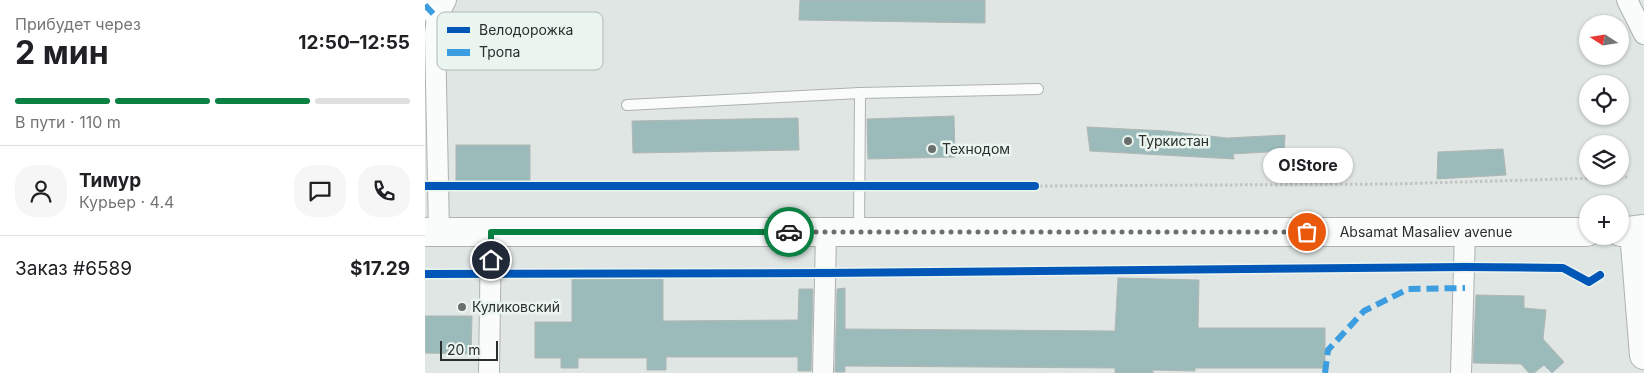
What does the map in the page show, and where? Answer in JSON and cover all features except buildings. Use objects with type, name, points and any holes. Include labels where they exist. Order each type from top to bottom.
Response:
[{"type":"main road","name":"Absamat Masaliev avenue","points":[[432,232],[1579,232]]},
{"type":"main road","points":[[1636,232],[1644,355]]},
{"type":"street","points":[[1627,0],[1644,34]]},
{"type":"street","points":[[432,232],[436,8]]},
{"type":"street","points":[[489,373],[491,232]]},
{"type":"street","points":[[823,373],[826,232]]},
{"type":"street","points":[[1461,373],[1465,232]]},
{"type":"lane","points":[[627,105],[860,93],[1038,90]]},
{"type":"lane","points":[[859,233],[860,93]]},
{"type":"path","points":[[1025,186],[1394,184],[1579,178]]},
{"type":"marked path","points":[[425,5],[437,18]]},
{"type":"marked path","points":[[1325,373],[1328,350],[1364,311],[1408,289],[1465,288]]},
{"type":"cycle path","points":[[425,186],[1035,186]]},
{"type":"cycle path","points":[[425,274],[826,273],[1465,267],[1563,268],[1589,282],[1600,275]]},
{"type":"way so far","points":[[789,232],[1307,232]]},
{"type":"place","name":"Туркистан","points":[[1128,141]]},
{"type":"place","name":"Технодом","points":[[932,149]]},
{"type":"place","name":"O!Store","points":[[1307,232]]},
{"type":"place","name":"Куликовский","points":[[462,307]]},
{"type":"route","points":[[491,260],[491,232],[789,232]]}]
